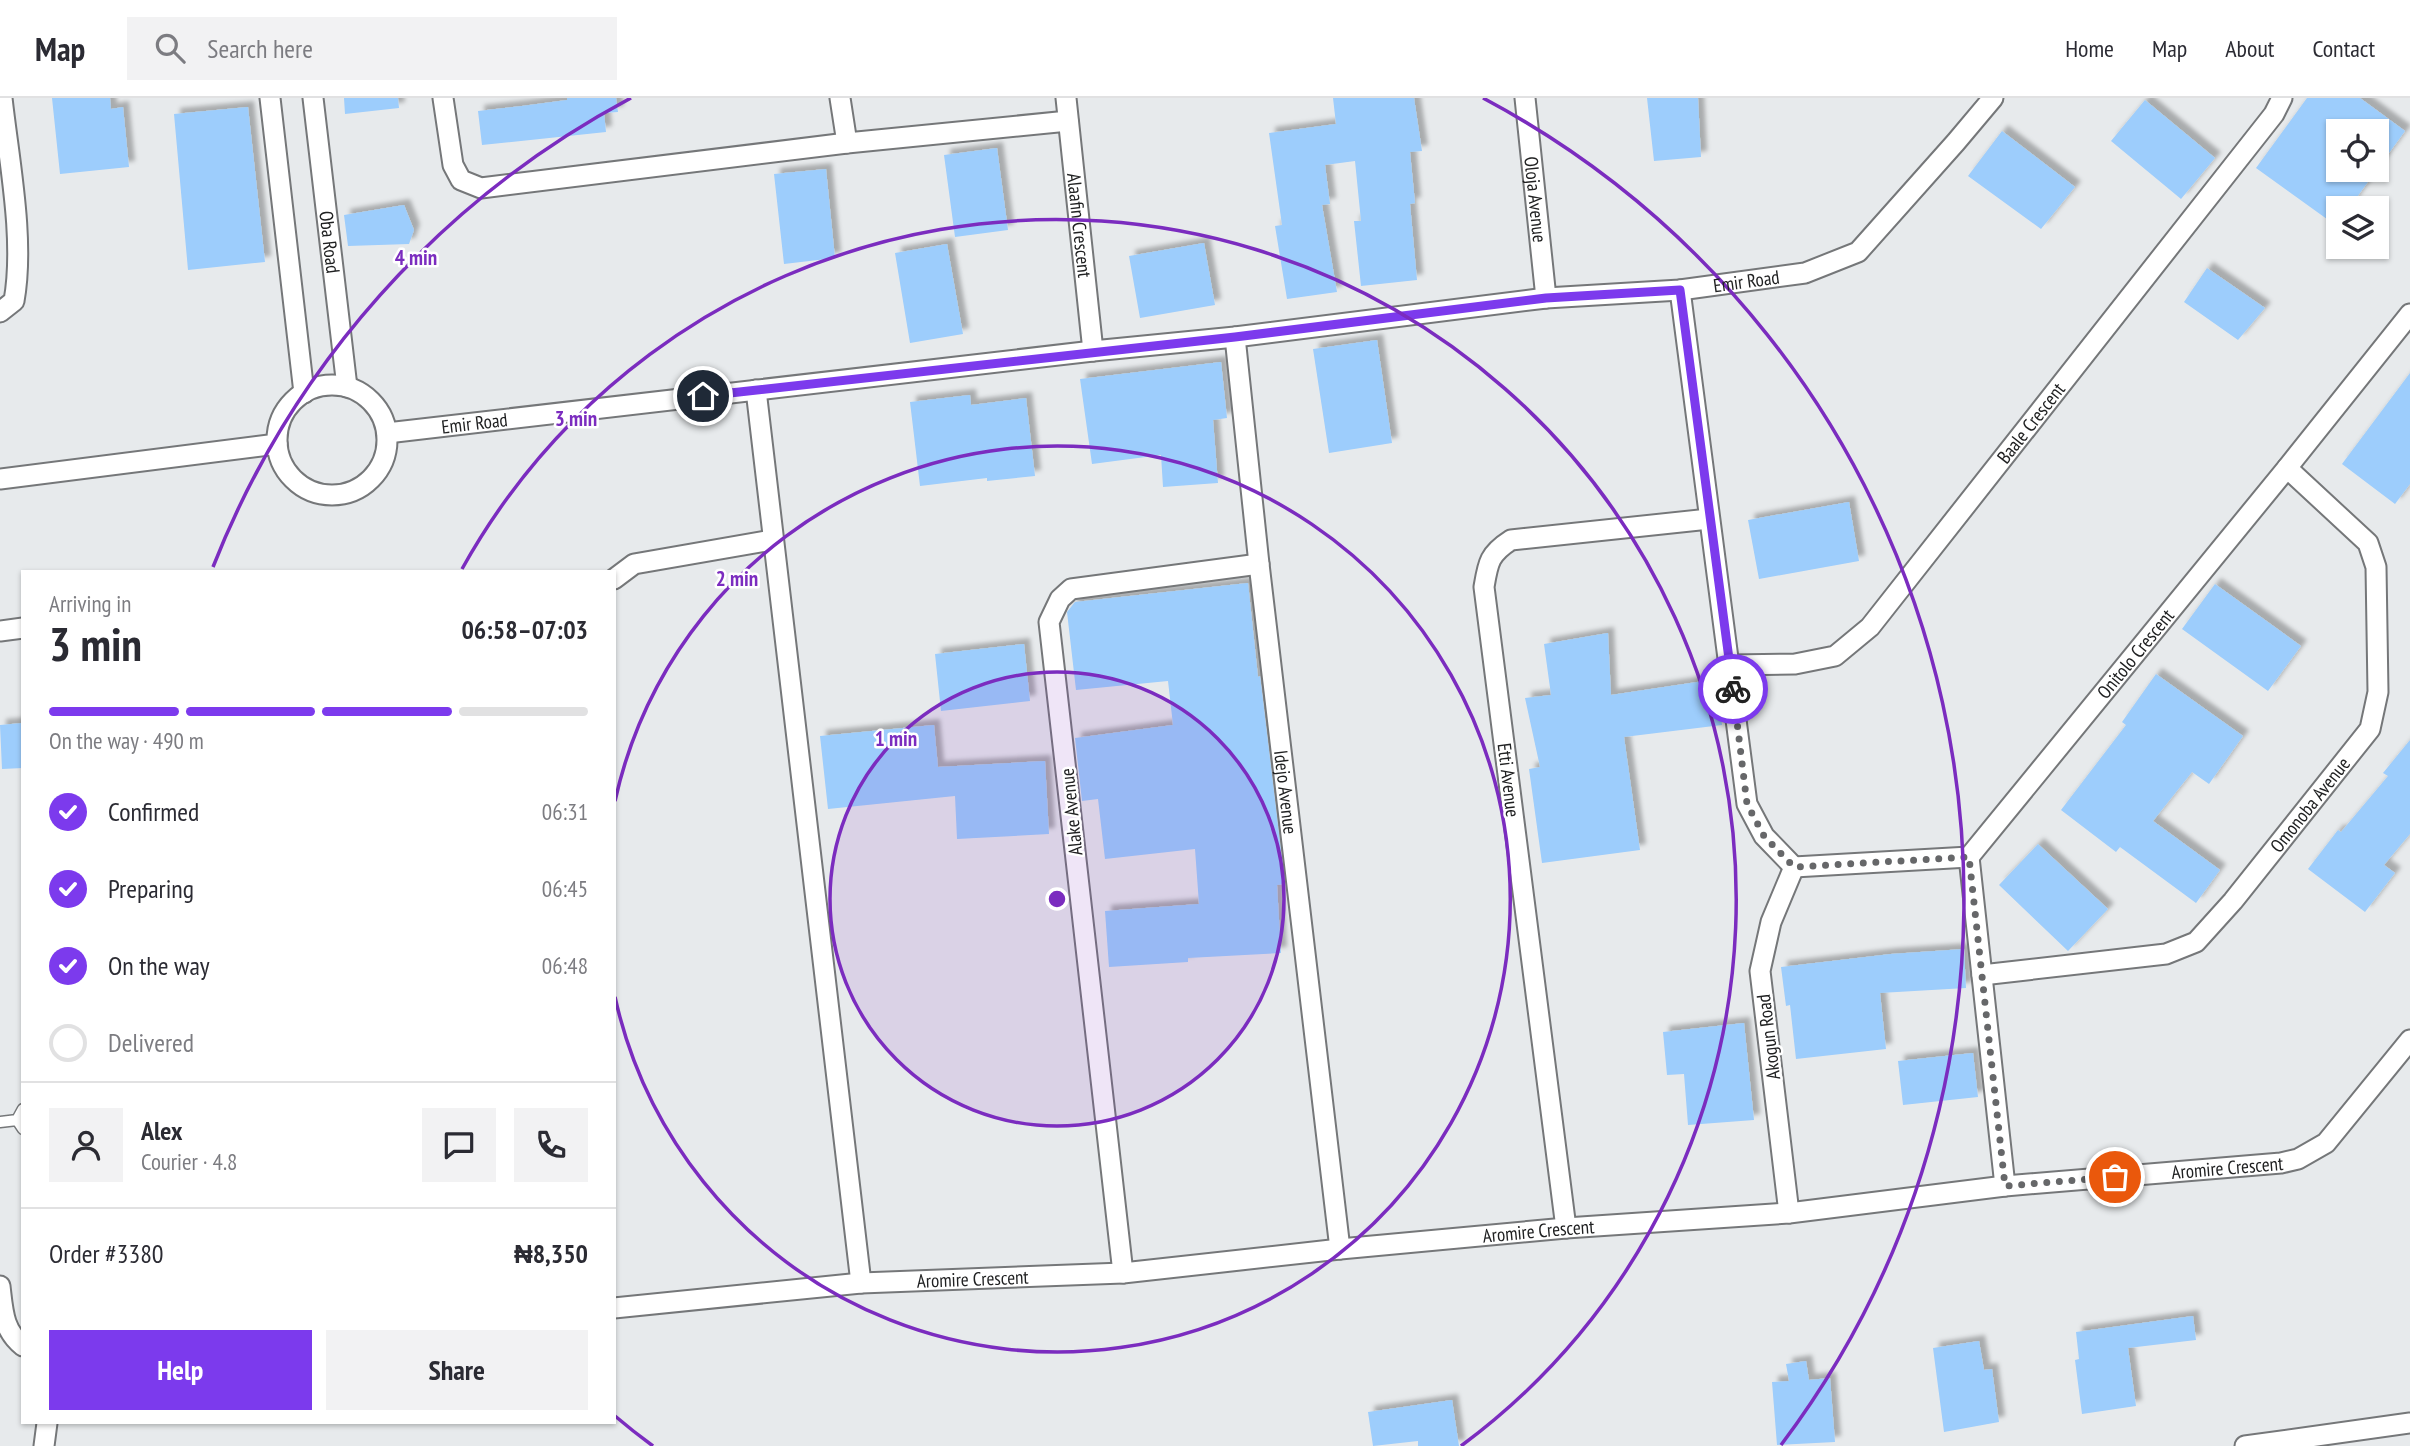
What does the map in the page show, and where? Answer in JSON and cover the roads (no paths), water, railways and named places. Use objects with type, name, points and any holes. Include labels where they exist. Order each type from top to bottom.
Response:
[{"type":"street","points":[[0,312],[14,301],[18,281],[18,249],[2,98]]},
{"type":"street","points":[[270,98],[304,393]]},
{"type":"street","name":"Oba Road","points":[[313,98],[347,387]]},
{"type":"street","points":[[443,98],[453,165],[461,180],[481,188],[847,143],[1068,121]]},
{"type":"street","points":[[840,98],[847,143]]},
{"type":"street","name":"Alaafin Crescent","points":[[1066,98],[1093,351]]},
{"type":"street","name":"Oloja Avenue","points":[[1525,98],[1546,298]]},
{"type":"street","name":"Emir Road","points":[[387,433],[1235,337],[1546,298],[1680,290],[1805,274],[1858,252],[1993,98]]},
{"type":"street","name":"Baale Crescent","points":[[1730,665],[1795,664],[1835,656],[1870,627],[2274,114],[2282,98]]},
{"type":"street","points":[[1680,290],[1747,804],[1764,836],[1794,867],[1969,857],[2005,1186]]},
{"type":"street","name":"Onitolo Crescent","points":[[1969,857],[2410,314]]},
{"type":"street","name":"Idejo Avenue","points":[[1235,337],[1259,564],[1340,1249]]},
{"type":"street","points":[[315,387],[347,387],[374,404],[387,433],[386,450],[380,467],[369,480],[354,490],[337,494],[320,493],[303,487],[290,476],[281,461],[277,430],[290,404],[304,393],[315,387]]},
{"type":"street","points":[[756,390],[861,1283]]},
{"type":"street","points":[[0,479],[277,444]]},
{"type":"street","name":"Omonoba Avenue","points":[[1982,975],[2166,954],[2196,942],[2233,901],[2370,729],[2378,692],[2376,567],[2368,543],[2287,468]]},
{"type":"street","name":"Etti Avenue","points":[[1566,1228],[1484,587],[1488,562],[1499,548],[1511,540],[1709,519]]},
{"type":"street","points":[[616,578],[635,564],[772,540]]},
{"type":"street","name":"Alake Avenue","points":[[1123,1273],[1049,622],[1060,599],[1072,589],[1259,564]]},
{"type":"street","points":[[0,631],[21,628]]},
{"type":"street","name":"Akogun Road","points":[[1789,1213],[1760,971],[1771,922],[1794,867]]},
{"type":"street","name":"Aromire Crescent","points":[[616,1308],[861,1283],[1123,1273],[1340,1249],[1566,1228],[1789,1213],[2005,1186],[2281,1163],[2298,1158],[2326,1143],[2410,1041]]},
{"type":"street","points":[[0,1286],[4,1321],[12,1338],[21,1345]]},
{"type":"street","points":[[2245,1446],[2354,1439],[2410,1423]]},
{"type":"street","points":[[44,1446],[47,1424]]},
{"type":"lane","points":[[0,1122],[20,1124]]}]
